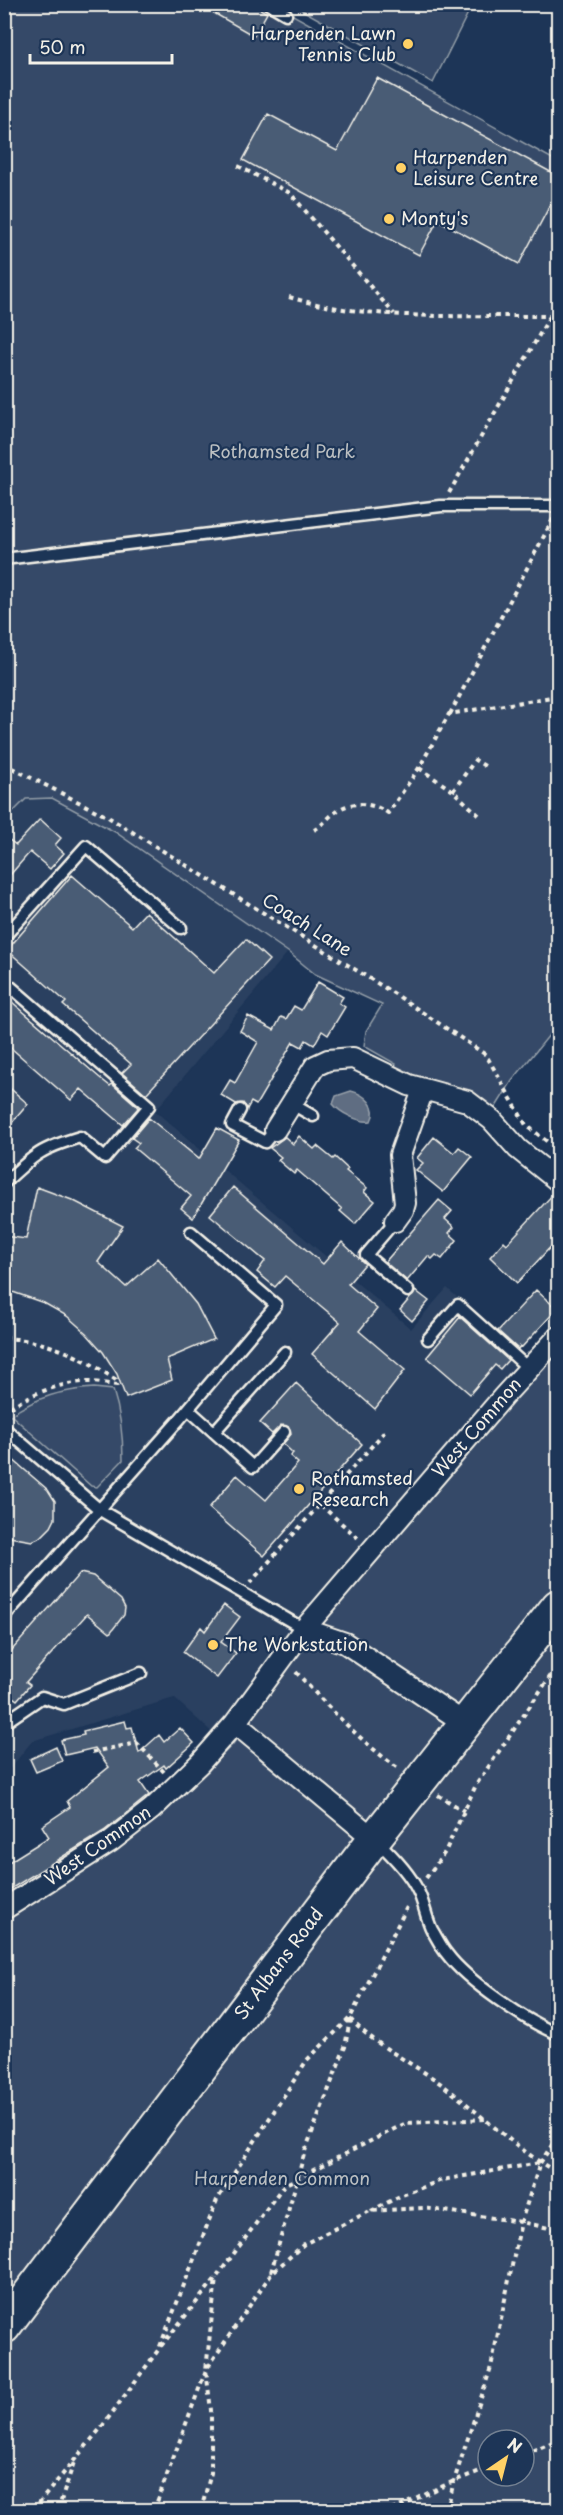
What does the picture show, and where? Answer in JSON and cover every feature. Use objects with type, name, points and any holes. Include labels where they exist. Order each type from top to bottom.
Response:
[{"type":"main road","name":"St Albans Road","points":[[4,2327],[374,1839],[558,1605]]},
{"type":"street","points":[[275,1130],[315,1066],[339,1058],[353,1058],[423,1090],[446,1094],[473,1105],[492,1120],[518,1149],[558,1181]]},
{"type":"street","points":[[395,1221],[404,1210],[405,1203],[400,1155],[423,1090]]},
{"type":"street","name":"West Common","points":[[4,1909],[111,1841],[152,1809],[176,1786],[235,1724],[304,1629],[558,1337]]},
{"type":"street","points":[[304,1629],[345,1643],[466,1724]]},
{"type":"street","points":[[235,1724],[374,1839]]},
{"type":"lane","points":[[269,4],[286,14]]},
{"type":"lane","points":[[4,559],[441,506],[558,506]]},
{"type":"lane","points":[[4,937],[86,846],[181,928]]},
{"type":"lane","points":[[4,981],[149,1106],[105,1158],[80,1137],[40,1151],[4,1183]]},
{"type":"lane","points":[[292,1104],[313,1116]]},
{"type":"lane","points":[[240,1110],[232,1125],[245,1134],[265,1142],[275,1130]]},
{"type":"lane","points":[[395,1221],[366,1255],[408,1291]]},
{"type":"lane","points":[[4,1617],[100,1510],[276,1305],[191,1232]]},
{"type":"lane","points":[[428,1339],[458,1305],[529,1369]]},
{"type":"lane","points":[[214,1432],[285,1352]]},
{"type":"lane","points":[[188,1409],[253,1467],[284,1432]]},
{"type":"lane","points":[[4,1428],[100,1510],[304,1629]]},
{"type":"lane","points":[[4,1723],[42,1697],[64,1704],[141,1673]]},
{"type":"lane","points":[[374,1839],[400,1864],[417,1890],[431,1927],[447,1954],[469,1976],[500,1999],[544,2028],[558,2034]]},
{"type":"path","points":[[238,166],[290,193],[394,314]]},
{"type":"path","points":[[441,506],[550,316],[558,294]]},
{"type":"path","points":[[289,297],[306,302],[394,314],[550,316]]},
{"type":"path","points":[[550,316],[558,327]]},
{"type":"path","points":[[314,830],[338,810],[348,806],[376,805],[388,813],[419,768],[553,518]]},
{"type":"path","points":[[449,714],[558,696]]},
{"type":"path","points":[[453,791],[475,760],[488,768]]},
{"type":"path","name":"Coach Lane","points":[[4,764],[108,817],[398,996],[486,1055],[526,1125],[558,1150]]},
{"type":"path","points":[[419,768],[453,791],[482,818]]},
{"type":"path","points":[[4,1338],[38,1342],[64,1349],[99,1368],[116,1380],[117,1384],[87,1382],[58,1387],[30,1396],[4,1412]]},
{"type":"path","points":[[242,1592],[387,1429]]},
{"type":"path","points":[[314,1500],[372,1550]]},
{"type":"path","points":[[283,1658],[338,1718],[373,1750],[400,1769]]},
{"type":"path","points":[[271,2274],[305,2151],[345,2047],[350,2018],[401,1916],[445,1852],[476,1785],[558,1665]]},
{"type":"path","points":[[92,1752],[137,1743],[176,1786]]},
{"type":"path","points":[[432,1791],[464,1811]]},
{"type":"path","points":[[350,2018],[367,2036],[442,2085],[540,2163],[558,2173]]},
{"type":"path","points":[[159,2349],[217,2200],[307,2060],[350,2018]]},
{"type":"path","points":[[33,2511],[216,2278],[284,2185],[406,2123],[486,2119]]},
{"type":"path","points":[[447,2511],[454,2481],[491,2367],[521,2222],[540,2163],[558,2136]]},
{"type":"path","points":[[154,2511],[206,2370],[271,2274],[304,2244],[402,2195],[442,2180],[540,2163]]},
{"type":"path","points":[[370,2211],[424,2208],[521,2222],[558,2230]]},
{"type":"path","points":[[201,2511],[212,2473],[211,2410],[206,2370],[216,2278]]},
{"type":"path","points":[[536,2449],[558,2440]]},
{"type":"path","points":[[58,2511],[75,2458]]},
{"type":"path","points":[[392,2511],[476,2473]]},
{"type":"shaded area","name":"Rothamsted Research","points":[[5,741],[512,1081],[502,1097],[392,1010],[315,974],[288,952],[155,1111],[411,1329],[447,1288],[523,1357],[215,1735],[174,1698],[32,1741],[5,1775]]},
{"type":"shaded area","points":[[351,1091],[361,1095],[372,1106],[371,1121],[350,1117],[333,1104],[336,1096]]},
{"type":"green space","name":"Rothamsted Park","points":[[5,5],[275,5],[558,162],[558,1024],[512,1081],[494,1110],[394,1069],[396,1064],[364,1046],[366,1031],[382,1005],[315,974],[288,952],[115,832],[52,798],[26,799],[5,820]]},
{"type":"green space","name":"Harpenden Lawn Tennis Club","points":[[293,5],[472,5],[433,83]]},
{"type":"green space","name":"Harpenden Common","points":[[558,1352],[558,2510],[5,2510],[5,1919],[127,1840],[182,1795],[233,1744],[301,1648],[498,1408]]},
{"type":"green space","points":[[94,1388],[113,1390],[120,1416],[123,1451],[123,1460],[97,1487],[91,1486],[11,1415],[30,1403],[50,1396]]},
{"type":"building","points":[[198,4],[252,4],[267,13],[254,36]]},
{"type":"building","name":"Harpenden Leisure Centre","points":[[377,78],[558,176],[558,190],[519,264],[438,220],[419,255],[243,160],[268,114],[337,151]]},
{"type":"building","points":[[40,819],[61,838],[55,845],[64,853],[50,869],[30,852],[4,882],[4,836],[16,845]]},
{"type":"building","points":[[72,875],[132,927],[146,912],[214,973],[246,939],[269,960],[146,1094],[122,1073],[131,1064],[63,1005],[66,1002],[7,950]]},
{"type":"building","points":[[318,982],[343,997],[339,1003],[345,1007],[328,1035],[322,1031],[314,1045],[306,1040],[302,1047],[293,1042],[256,1105],[251,1102],[247,1109],[243,1103],[236,1104],[221,1095],[230,1080],[235,1083],[258,1042],[240,1031],[248,1016],[274,1030],[281,1017],[286,1019],[294,1006],[301,1010]]},
{"type":"building","points":[[4,995],[100,1078],[110,1086],[112,1084],[136,1105],[138,1108],[123,1125],[81,1089],[71,1100],[4,1042]]},
{"type":"building","points":[[4,1083],[28,1104],[4,1132]]},
{"type":"building","points":[[149,1118],[199,1159],[217,1128],[239,1140],[193,1218],[181,1208],[191,1196],[134,1148],[139,1143],[132,1138]]},
{"type":"building","points":[[299,1136],[314,1149],[317,1146],[333,1159],[335,1157],[348,1169],[346,1171],[367,1188],[364,1192],[375,1201],[355,1224],[340,1211],[342,1209],[297,1170],[294,1174],[278,1160],[281,1157],[270,1148],[285,1137],[293,1144]]},
{"type":"building","points":[[434,1137],[454,1153],[459,1147],[472,1157],[443,1192],[416,1170],[423,1163],[417,1158]]},
{"type":"building","points":[[37,1187],[72,1200],[123,1226],[98,1262],[126,1287],[158,1258],[196,1304],[214,1339],[167,1359],[172,1380],[126,1398],[117,1374],[103,1352],[67,1316],[44,1303],[4,1289],[4,1236],[26,1239]]},
{"type":"building","points":[[233,1187],[323,1264],[342,1242],[365,1264],[348,1284],[377,1309],[359,1331],[405,1370],[375,1409],[312,1354],[340,1322],[285,1276],[275,1287],[257,1272],[265,1261],[210,1215]]},
{"type":"building","points":[[555,1192],[558,1193],[558,1239],[517,1283],[490,1257],[504,1241],[507,1244]]},
{"type":"building","points":[[439,1200],[452,1211],[445,1219],[454,1227],[449,1233],[457,1240],[442,1259],[436,1255],[432,1259],[428,1256],[407,1281],[385,1262]]},
{"type":"building","points":[[536,1290],[557,1309],[518,1349],[498,1331]]},
{"type":"building","points":[[416,1291],[429,1301],[412,1321],[400,1310]]},
{"type":"building","points":[[460,1317],[508,1360],[500,1369],[495,1365],[470,1394],[427,1357]]},
{"type":"building","name":"Rothamsted Research","points":[[296,1383],[362,1444],[264,1556],[209,1508],[237,1475],[266,1500],[298,1463],[290,1456],[293,1453],[283,1444],[291,1434],[289,1427],[281,1425],[272,1434],[260,1423]]},
{"type":"building","points":[[4,1452],[48,1490],[55,1501],[55,1519],[51,1527],[41,1537],[32,1541],[4,1536]]},
{"type":"building","points":[[80,1573],[93,1576],[121,1600],[125,1608],[124,1615],[110,1633],[87,1614],[26,1682],[30,1685],[17,1700],[13,1697],[4,1706],[4,1659]]},
{"type":"building","points":[[224,1605],[240,1617],[221,1642],[236,1653],[217,1678],[183,1652],[201,1627],[205,1631]]},
{"type":"building","points":[[125,1721],[127,1728],[132,1727],[139,1753],[159,1735],[164,1742],[180,1728],[194,1743],[166,1768],[164,1765],[140,1782],[149,1795],[104,1831],[4,1893],[4,1865],[49,1837],[42,1826],[70,1807],[67,1801],[109,1767],[95,1748],[65,1755],[61,1740],[84,1735],[83,1731]]},
{"type":"building","points":[[56,1747],[62,1761],[36,1772],[30,1759]]},
{"type":"place","name":"Harpenden Lawn Tennis Club","points":[[408,44]]},
{"type":"place","name":"Harpenden Leisure Centre","points":[[401,168]]},
{"type":"place","name":"Monty's","points":[[389,219]]},
{"type":"place","name":"Rothamsted Research","points":[[299,1489]]},
{"type":"place","name":"The Workstation","points":[[213,1645]]}]
